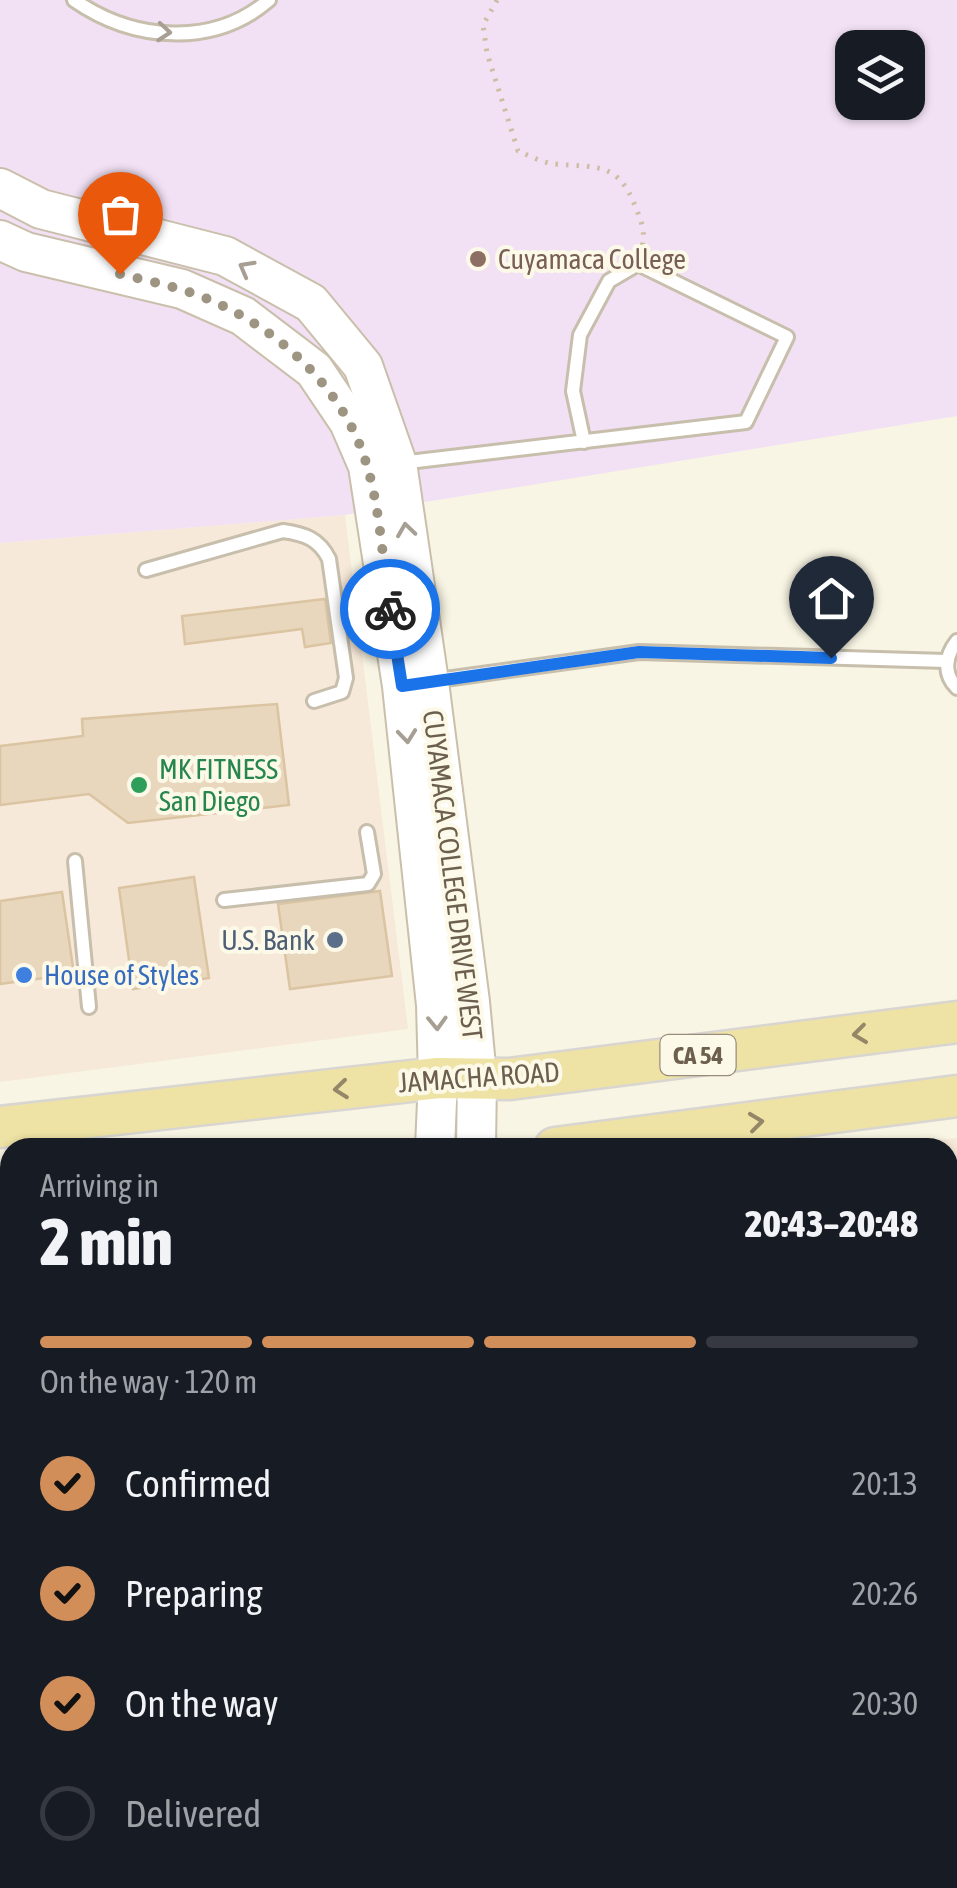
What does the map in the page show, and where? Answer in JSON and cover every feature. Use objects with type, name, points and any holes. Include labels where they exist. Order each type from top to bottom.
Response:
[{"type":"main road","name":"JAMACHA ROAD","points":[[0,1127],[458,1077],[510,1078],[957,1022]]},
{"type":"main road","points":[[632,1138],[957,1096]]},
{"type":"street","name":"CUYAMACA COLLEGE DRIVE WEST","points":[[0,188],[41,209],[225,256],[311,303],[363,366],[415,684],[458,1077],[473,1138]]},
{"type":"street","name":"CUYAMACA COLLEGE DRIVE WEST","points":[[0,240],[26,252],[182,289],[243,316],[314,370],[382,465]]},
{"type":"street","name":"CUYAMACA COLLEGE DRIVE WEST","points":[[438,1138],[458,1077]]},
{"type":"lane","points":[[74,0],[132,29],[176,34],[217,30],[258,10],[269,0]]},
{"type":"lane","points":[[382,465],[584,442],[746,422],[787,336],[638,264],[610,281],[580,335],[573,391],[584,442]]},
{"type":"lane","points":[[146,570],[283,531],[304,534],[323,546],[329,559],[346,678],[342,692],[314,701]]},
{"type":"lane","points":[[957,641],[946,661],[947,674],[957,688]]},
{"type":"lane","points":[[415,684],[639,652],[946,661]]},
{"type":"lane","points":[[224,900],[368,884],[374,874],[367,832]]},
{"type":"lane","points":[[74,860],[89,1008]]},
{"type":"path","points":[[497,0],[483,26],[487,53],[518,151],[552,164],[583,163],[618,175],[632,195],[642,223],[644,237],[638,264]]},
{"type":"shaded area","name":"Cuyamaca College","points":[[0,0],[957,0],[957,416],[345,515],[0,543]]},
{"type":"shaded area","points":[[345,515],[408,1029],[0,1082],[0,543]]},
{"type":"building","points":[[325,599],[331,643],[305,647],[302,629],[185,644],[182,616]]},
{"type":"building","points":[[277,704],[289,805],[128,823],[89,794],[0,805],[0,746],[83,736],[82,719]]},
{"type":"building","points":[[194,877],[209,978],[133,989],[119,888]]},
{"type":"building","name":"U.S. Bank","points":[[380,891],[392,976],[290,989],[278,904]]},
{"type":"building","points":[[62,892],[74,974],[0,984],[0,901]]},
{"type":"way so far","points":[[120,274],[182,289],[243,316],[314,370],[349,422],[368,466],[390,609]]},
{"type":"place","name":"Cuyamaca College","points":[[478,259]]},
{"type":"place","name":"MK FITNESS San Diego","points":[[139,785]]},
{"type":"place","name":"U.S. Bank","points":[[335,940]]},
{"type":"place","name":"House of Styles","points":[[24,975]]},
{"type":"route","points":[[390,609],[402,686],[639,652],[831,658]]}]
